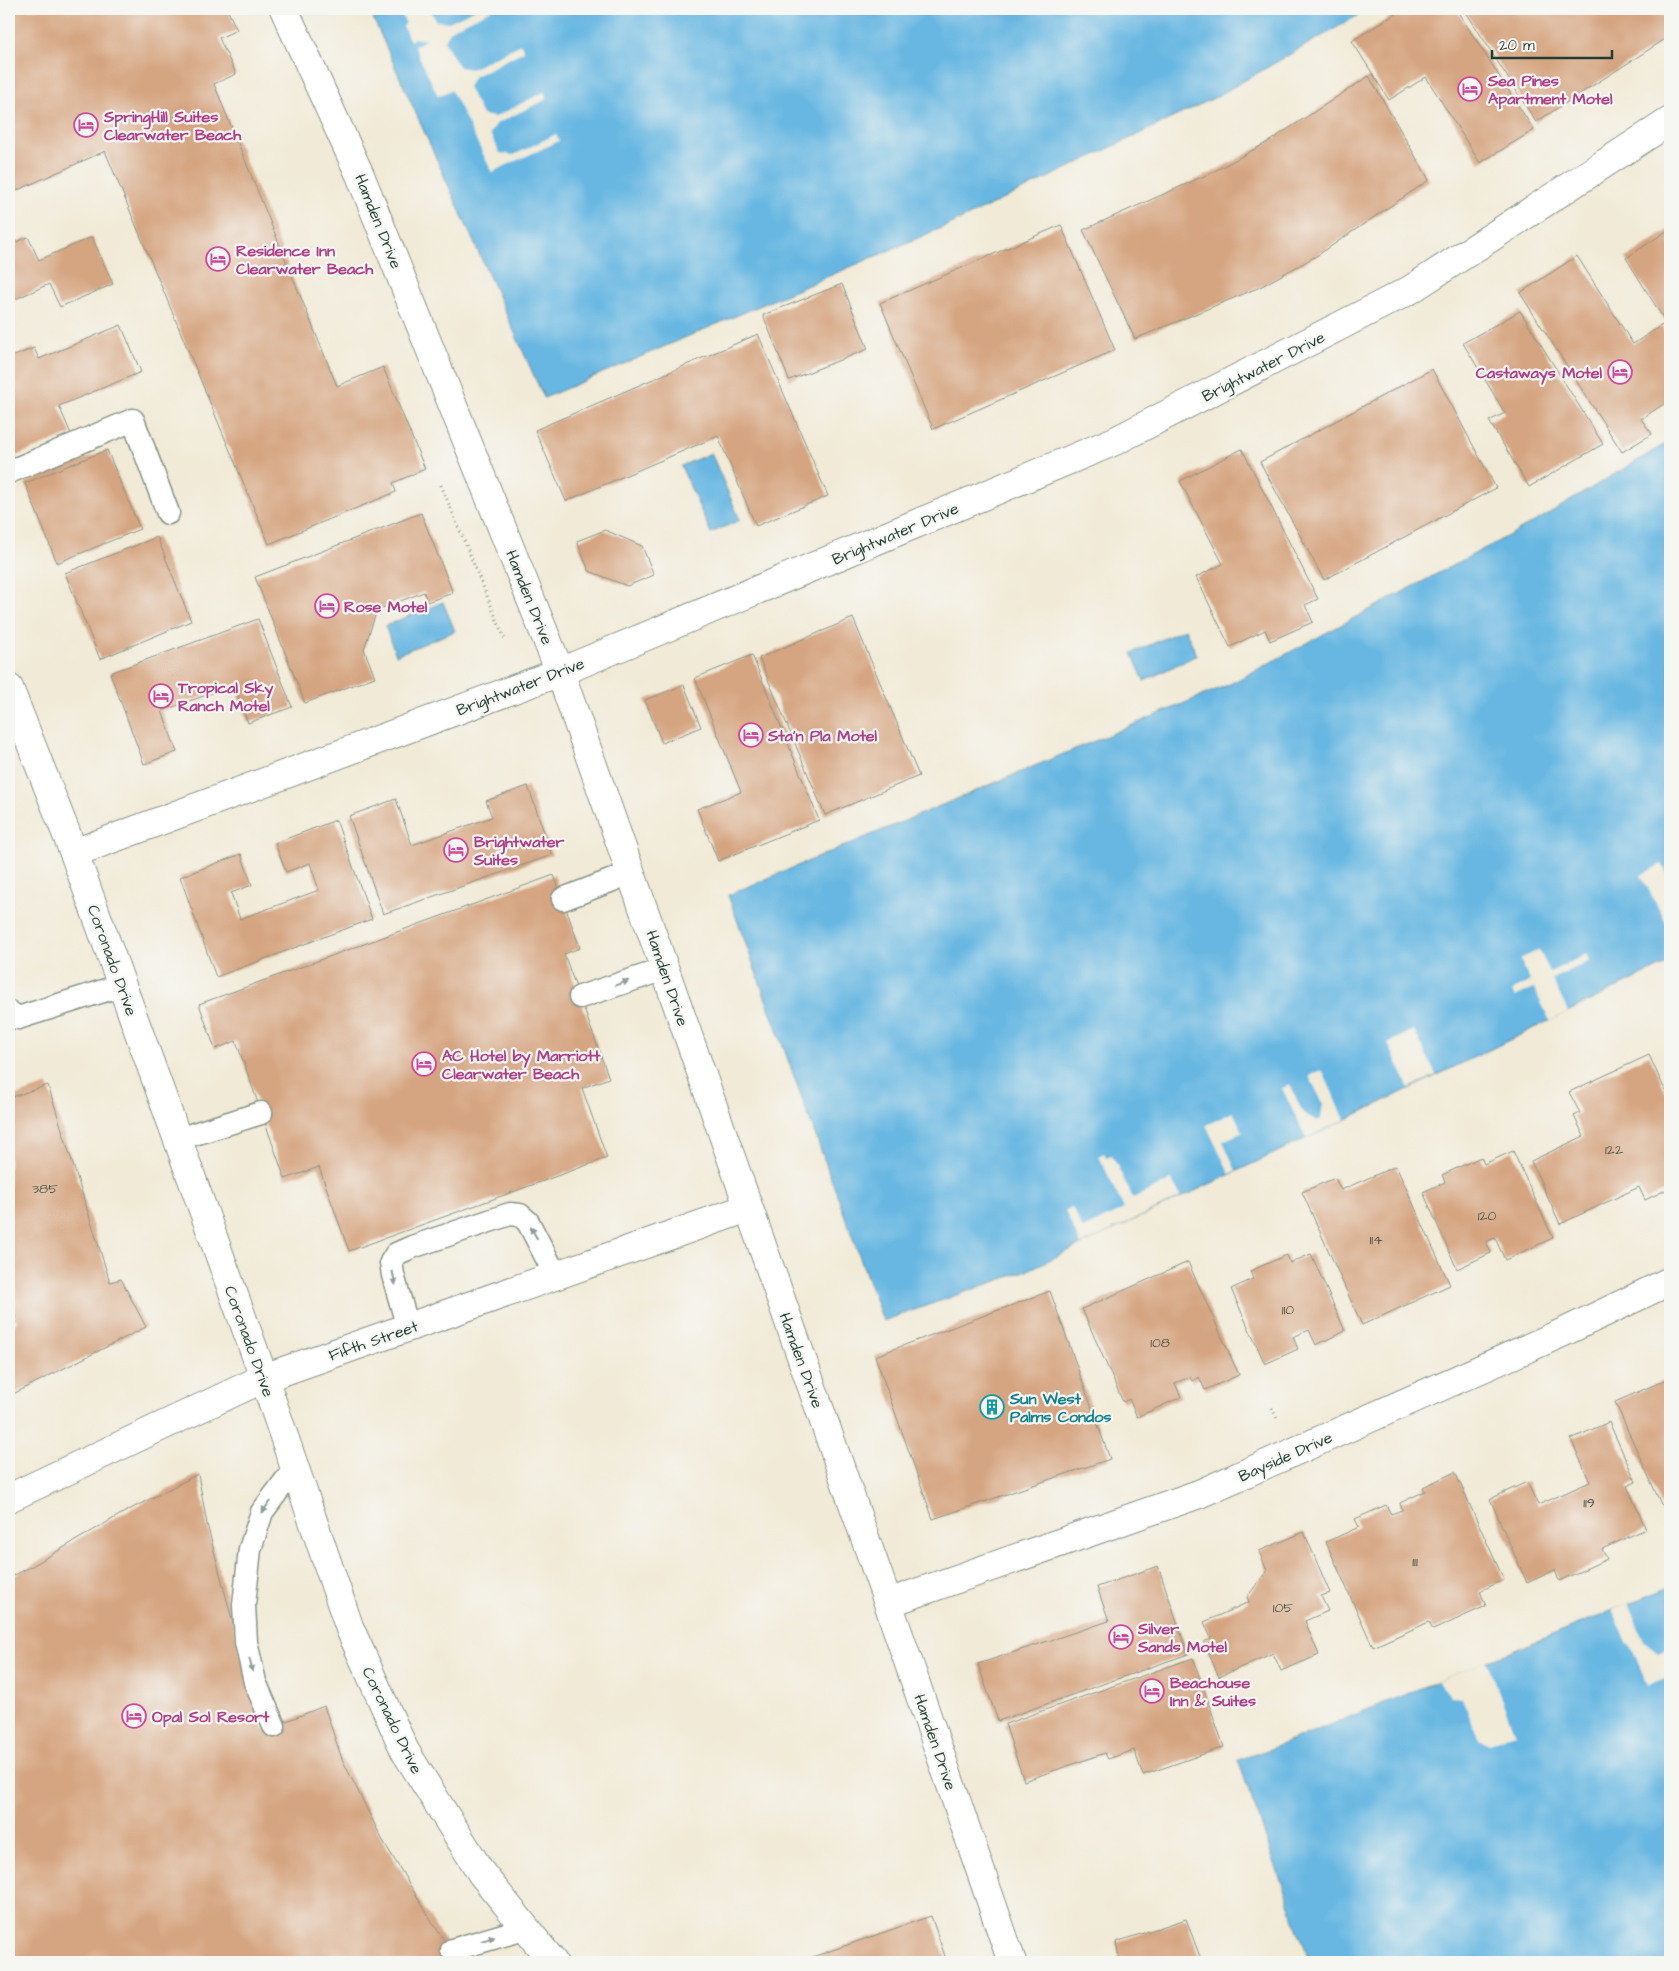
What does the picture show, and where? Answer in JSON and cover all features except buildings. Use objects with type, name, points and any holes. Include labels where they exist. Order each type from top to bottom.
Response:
[{"type":"street","name":"Hamden Drive","points":[[284,9],[360,175],[560,672],[888,1603],[1012,1962]]},
{"type":"street","name":"Brightwater Drive","points":[[74,853],[560,672],[1115,441],[1410,290],[1670,121]]},
{"type":"street","name":"Coronado Drive","points":[[9,688],[74,853],[122,985],[264,1378],[350,1629],[405,1751],[482,1874],[552,1962]]},
{"type":"street","name":"Fifth Street","points":[[9,1498],[264,1378],[748,1208]]},
{"type":"street","name":"Bayside Drive","points":[[888,1603],[1200,1494],[1564,1332],[1670,1281]]},
{"type":"lane","points":[[9,472],[132,420],[168,513]]},
{"type":"lane","points":[[563,899],[631,873]]},
{"type":"lane","points":[[580,998],[664,969]]},
{"type":"lane","points":[[9,1012],[18,1018],[122,985]]},
{"type":"lane","points":[[178,1140],[261,1113]]},
{"type":"lane","points":[[408,1328],[391,1262],[396,1254],[412,1247],[510,1214],[520,1214],[528,1222],[556,1276]]},
{"type":"lane","points":[[274,1726],[255,1682],[246,1642],[244,1605],[250,1549],[262,1512],[295,1468]]},
{"type":"lane","points":[[452,1950],[524,1928]]},
{"type":"path","points":[[441,485],[506,642]]},
{"type":"water","points":[[369,9],[1369,9],[1214,98],[960,220],[544,398]]},
{"type":"water","points":[[1670,441],[1670,962],[1345,1120],[1028,1270],[883,1321],[728,895],[1230,684],[1538,520]]},
{"type":"water","points":[[711,453],[740,520],[711,533],[681,466]]},
{"type":"water","points":[[443,602],[455,631],[396,655],[385,626]]},
{"type":"water","points":[[1185,629],[1197,655],[1144,681],[1132,653]]},
{"type":"water","points":[[1670,1587],[1670,1962],[1310,1962],[1238,1760],[1273,1748]]},
{"type":"pier","points":[[399,9],[430,9],[436,21],[449,22],[476,9],[493,9],[452,29],[444,41],[459,67],[471,69],[521,44],[524,51],[473,77],[468,87],[482,115],[495,117],[544,92],[547,99],[496,124],[490,134],[500,153],[514,155],[556,134],[559,141],[492,172],[451,90],[438,96],[414,46],[426,40],[414,38],[410,41],[403,26],[406,24]]},
{"type":"pier","points":[[1662,864],[1670,880],[1670,930],[1641,875]]},
{"type":"pier","points":[[1539,950],[1550,972],[1587,954],[1590,961],[1552,979],[1568,1012],[1550,1021],[1534,988],[1515,997],[1512,991],[1530,981],[1520,959]]},
{"type":"pier","points":[[1414,1030],[1436,1075],[1409,1088],[1388,1043]]},
{"type":"pier","points":[[1322,1070],[1345,1120],[1306,1138],[1282,1088],[1290,1085],[1303,1113],[1317,1121],[1321,1119],[1323,1103],[1309,1076]]},
{"type":"pier","points":[[1233,1112],[1243,1132],[1223,1141],[1236,1171],[1230,1174],[1206,1125]]},
{"type":"pier","points":[[1104,1153],[1106,1157],[1112,1155],[1133,1198],[1172,1180],[1181,1197],[1081,1245],[1065,1211],[1072,1207],[1083,1229],[1124,1209],[1099,1156]]},
{"type":"pier","points":[[1628,1603],[1644,1641],[1658,1652],[1667,1648],[1670,1657],[1670,1677],[1648,1686],[1613,1610]]},
{"type":"pier","points":[[1486,1661],[1515,1733],[1489,1744],[1479,1739],[1462,1698],[1452,1697],[1437,1681]]},
{"type":"place","name":"Sea Pines Apartment Motel","points":[[1470,89]]},
{"type":"place","name":"SpringHill Suites Clearwater Beach","points":[[86,125]]},
{"type":"place","name":"Residence Inn Clearwater Beach","points":[[218,259]]},
{"type":"place","name":"Castaways Motel","points":[[1620,372]]},
{"type":"place","name":"Rose Motel","points":[[327,606]]},
{"type":"place","name":"Tropical Sky Ranch Motel","points":[[161,696]]},
{"type":"place","name":"Sta'n Pla Motel","points":[[751,735]]},
{"type":"place","name":"Brightwater Suites","points":[[456,850]]},
{"type":"place","name":"AC Hotel by Marriott Clearwater Beach","points":[[424,1064]]},
{"type":"place","name":"Sun West Palms Condos","points":[[992,1407]]},
{"type":"place","name":"Silver Sands Motel","points":[[1121,1637]]},
{"type":"place","name":"Beachouse Inn & Suites","points":[[1152,1691]]},
{"type":"place","name":"Opal Sol Resort","points":[[134,1716]]}]
